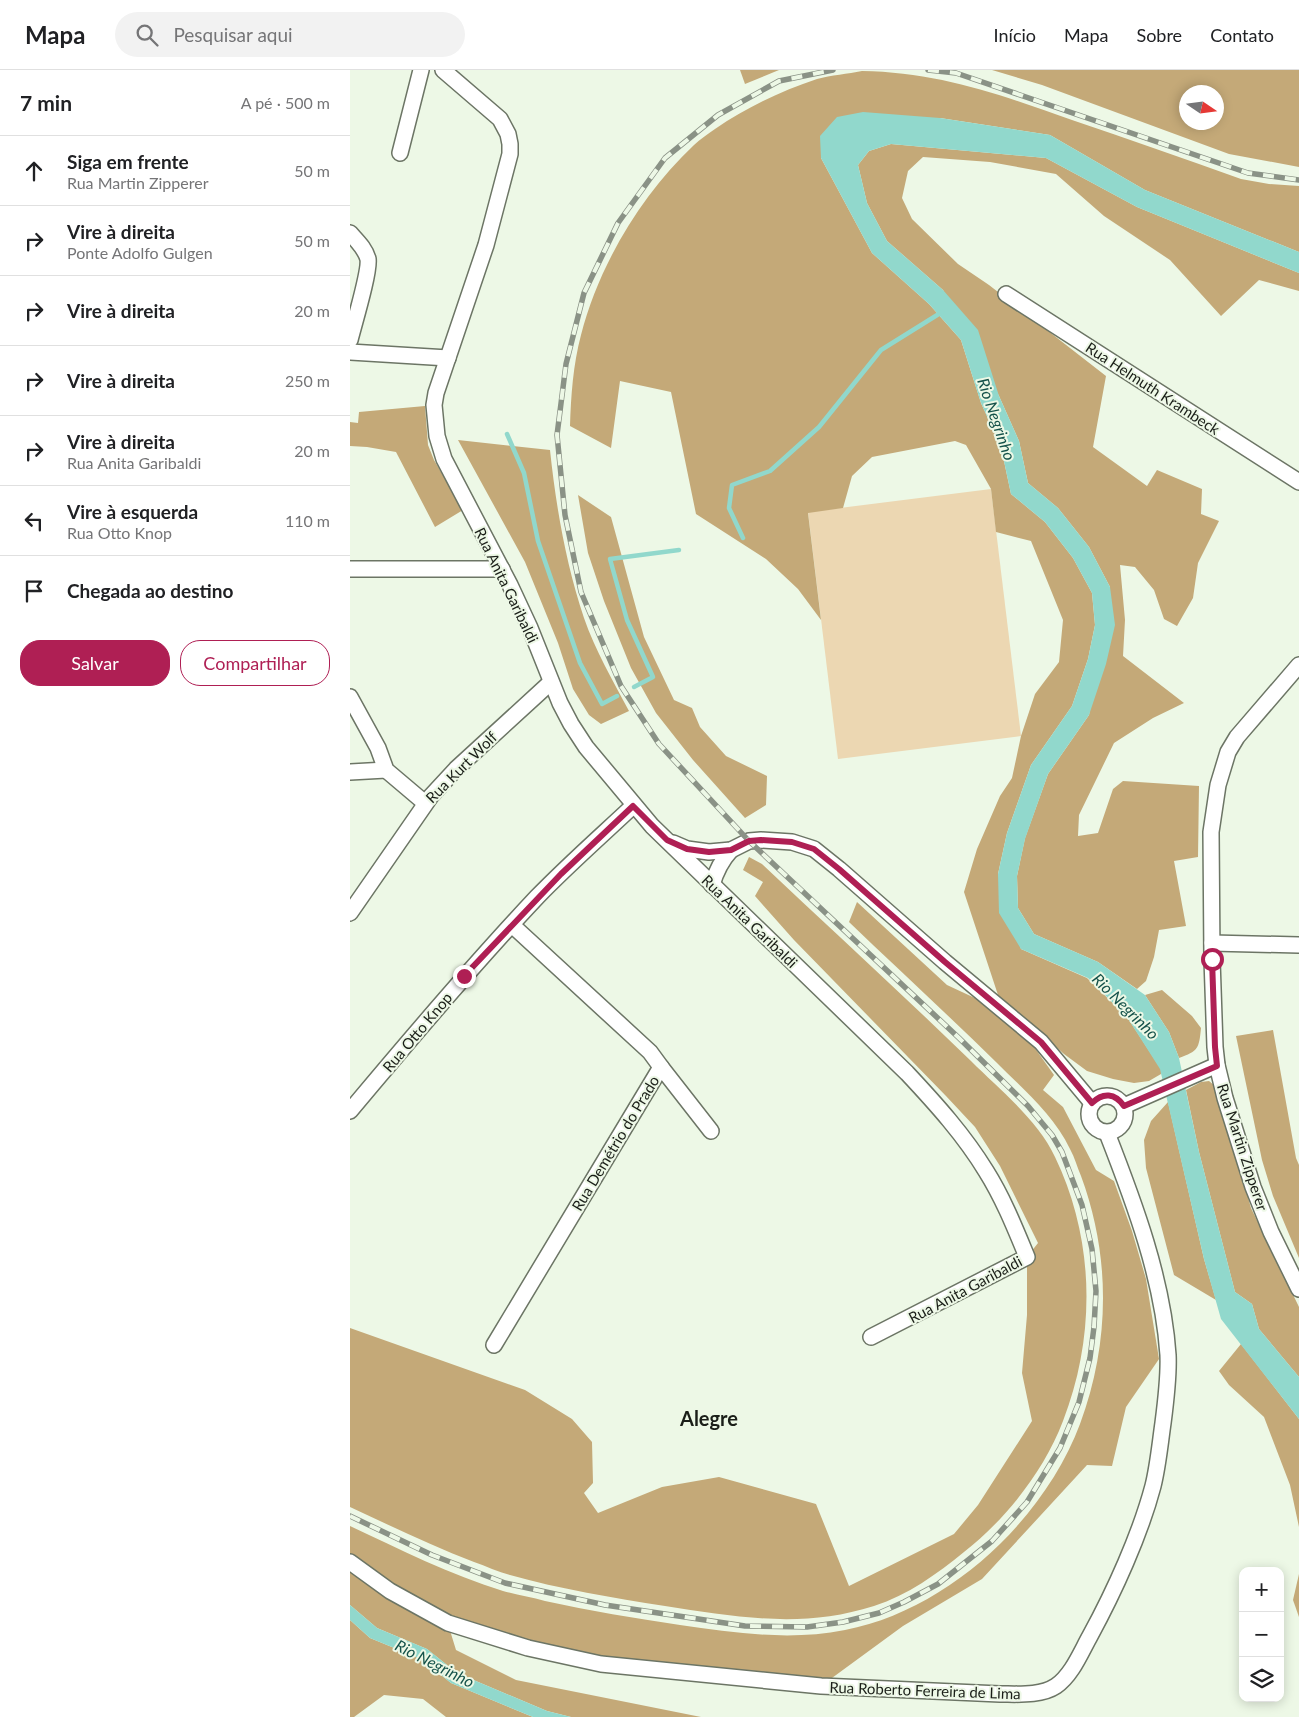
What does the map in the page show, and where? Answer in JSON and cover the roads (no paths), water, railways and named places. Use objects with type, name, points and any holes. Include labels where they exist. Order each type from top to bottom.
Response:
[{"type":"street","points":[[400,153],[421,70]]},
{"type":"street","name":"Rua Anita Garibaldi","points":[[443,70],[500,118],[510,144],[508,168],[472,289],[439,382],[434,405],[437,436],[444,459],[502,569],[530,628],[551,682],[571,724],[586,747],[633,806],[907,1073],[942,1111],[987,1172],[1010,1216],[1027,1257],[871,1337]]},
{"type":"street","points":[[350,233],[363,246],[368,260],[350,340]]},
{"type":"street","name":"Rua Helmuth Krambeck","points":[[1006,294],[1299,482]]},
{"type":"street","points":[[350,352],[448,358]]},
{"type":"street","points":[[350,570],[502,569]]},
{"type":"street","name":"Rua Martin Zipperer","points":[[1299,665],[1294,681],[1237,737],[1228,752],[1216,793],[1211,832],[1212,943],[1217,1066],[1253,1187],[1271,1232],[1299,1290]]},
{"type":"street","name":"Rua Kurt Wolf","points":[[350,913],[425,803],[456,768],[551,682]]},
{"type":"street","points":[[350,698],[378,748],[386,770],[425,803]]},
{"type":"street","points":[[350,772],[386,770]]},
{"type":"street","name":"Rua Otto Knop","points":[[350,1111],[434,1010],[512,925],[561,874],[633,806]]},
{"type":"street","points":[[667,840],[687,849],[709,852],[731,850],[749,841],[761,840],[792,842],[814,849],[1041,1042],[1092,1103]]},
{"type":"street","points":[[712,885],[722,860],[731,850]]},
{"type":"street","name":"Rua Demétrio do Prado","points":[[494,1345],[661,1067],[650,1052],[512,925]]},
{"type":"street","points":[[1212,943],[1299,945]]},
{"type":"street","points":[[1124,1106],[1217,1066]]},
{"type":"street","points":[[661,1067],[711,1131]]},
{"type":"street","points":[[1104,1095],[1119,1099],[1124,1106],[1126,1113],[1125,1121],[1114,1131],[1099,1131],[1089,1119],[1092,1103],[1104,1095]]},
{"type":"street","name":"Rua Roberto Ferreira de Lima","points":[[350,1562],[390,1591],[448,1623],[528,1648],[602,1664],[821,1686],[1000,1694],[1045,1691],[1056,1686],[1066,1677],[1096,1626],[1140,1527],[1153,1484],[1167,1395],[1168,1354],[1156,1284],[1133,1200],[1107,1132]]},
{"type":"water","name":"Rio Negrinho","points":[[863,112],[940,118],[1050,135],[1145,190],[1299,252],[1299,273],[1137,207],[1046,158],[891,144],[869,151],[858,165],[867,203],[887,241],[943,290],[978,330],[999,396],[1019,441],[1028,483],[1058,508],[1089,547],[1110,587],[1115,625],[1106,664],[1089,715],[1048,774],[1025,839],[1017,876],[1018,908],[1034,934],[1098,962],[1145,995],[1169,1032],[1179,1058],[1199,1152],[1235,1292],[1252,1304],[1259,1329],[1299,1377],[1299,1419],[1221,1319],[1204,1259],[1160,1069],[1127,1017],[1088,978],[1021,949],[999,913],[998,874],[1007,833],[1031,765],[1072,706],[1088,659],[1095,625],[1092,593],[1073,558],[1045,522],[1011,494],[1001,447],[981,403],[961,340],[929,304],[872,253],[821,158],[820,136],[837,117]]},
{"type":"water","name":"Rio Negrinho","points":[[350,1605],[377,1628],[427,1649],[457,1673],[547,1711],[571,1717],[533,1717],[451,1683],[421,1659],[370,1638],[350,1620]]},
{"type":"waterway","points":[[743,538],[729,508],[732,485],[770,471],[819,427],[881,350],[942,312]]},
{"type":"waterway","points":[[507,434],[524,473],[538,541],[580,663],[602,704],[617,696]]},
{"type":"waterway","points":[[634,687],[653,677],[627,620],[610,559],[679,550]]},
{"type":"railway","points":[[350,1516],[432,1555],[505,1583],[605,1605],[745,1626],[807,1627],[843,1622],[879,1613],[938,1584],[992,1541],[1027,1502],[1060,1448],[1079,1402],[1090,1358],[1096,1291],[1092,1249],[1082,1205],[1062,1152],[1052,1135],[1028,1106],[959,1038],[749,841],[659,744],[621,686],[581,592],[565,515],[557,435],[566,364],[584,293],[618,223],[665,158],[718,115],[779,81],[833,70]]},
{"type":"railway","points":[[928,70],[956,73],[1248,173],[1299,180]]},
{"type":"district","name":"Alegre","points":[[709,1418]]}]
